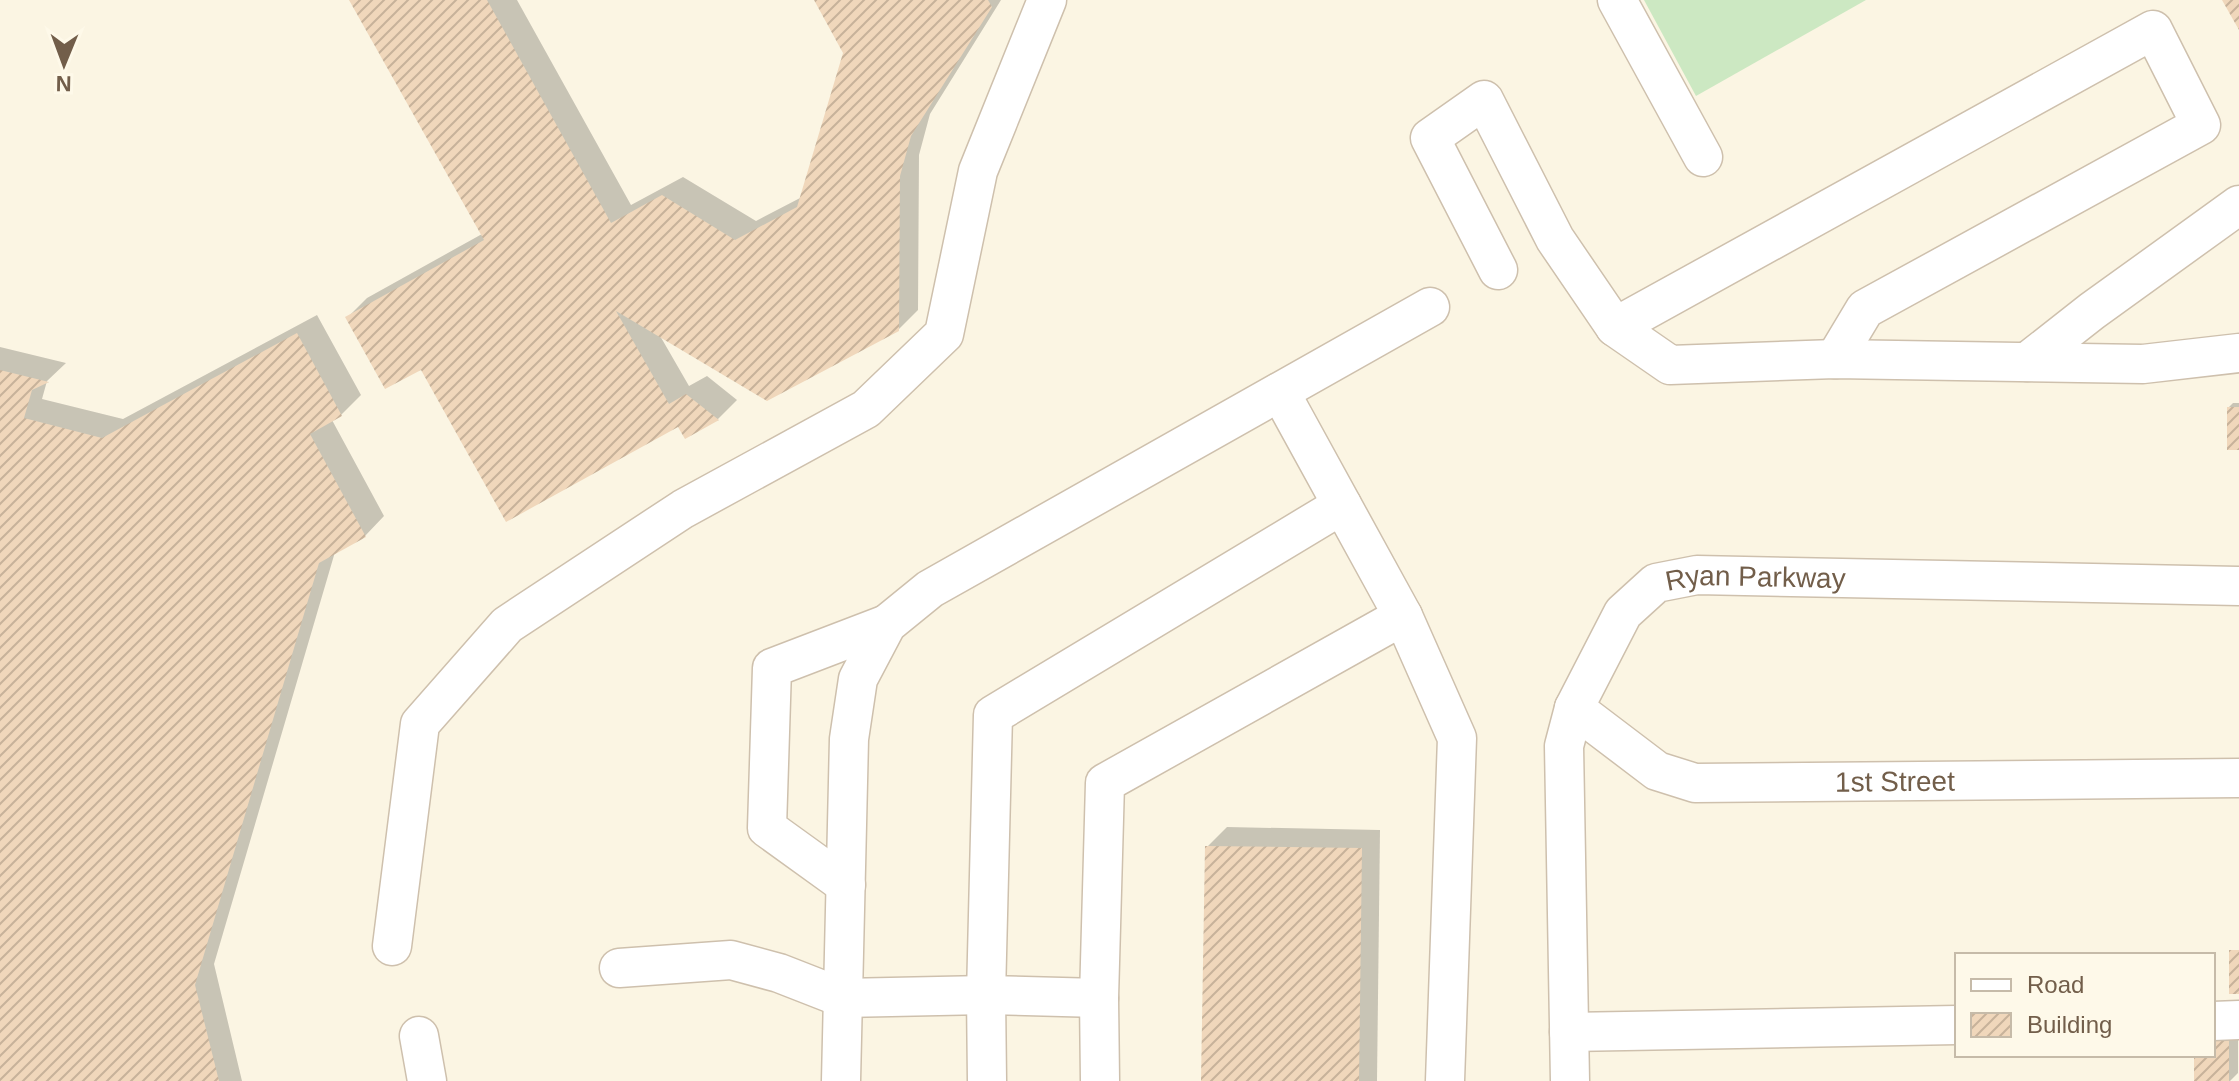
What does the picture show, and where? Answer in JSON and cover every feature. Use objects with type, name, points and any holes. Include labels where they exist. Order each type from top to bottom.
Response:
[{"type":"street","points":[[392,946],[420,724],[507,625],[683,509],[866,409],[944,334],[978,171],[1047,0]]},
{"type":"street","points":[[1617,0],[1703,157]]},
{"type":"street","points":[[1615,327],[2153,30],[2201,125],[1865,309],[1835,359]]},
{"type":"street","points":[[1498,270],[1430,138],[1484,100],[1555,239],[1615,327],[1670,365],[1835,359],[2143,364],[2239,353]]},
{"type":"street","points":[[2027,362],[2239,205]]},
{"type":"street","points":[[846,885],[767,828],[772,668],[887,624],[930,589],[1430,307]]},
{"type":"street","points":[[1280,392],[1403,616],[1457,738],[1445,1081]]},
{"type":"street","points":[[987,1081],[986,995],[993,715],[1342,505]]},
{"type":"street","name":"Ryan Parkway","points":[[1570,1081],[1564,746],[1574,708],[1623,613],[1656,583],[1697,575],[2239,586]]},
{"type":"street","points":[[1100,1081],[1105,783],[1403,616]]},
{"type":"street","points":[[841,1081],[849,739],[858,679],[887,624]]},
{"type":"street","name":"1st Street","points":[[1574,708],[1657,771],[1695,783],[2239,778]]},
{"type":"street","points":[[619,968],[731,960],[779,973],[843,998],[986,995],[1099,998]]},
{"type":"street","points":[[2215,1021],[2239,1020]]},
{"type":"street","points":[[1569,1032],[1955,1025]]},
{"type":"street","points":[[419,1036],[427,1081]]},
{"type":"green space","points":[[1644,0],[1866,0],[1696,96]]},
{"type":"building","points":[[349,0],[487,0],[611,223],[662,195],[735,240],[797,207],[843,53],[814,0],[988,0],[992,7],[911,136],[900,176],[899,331],[767,401],[616,311],[669,404],[686,394],[719,420],[685,439],[678,427],[506,522],[421,370],[385,389],[345,317],[484,240]]},
{"type":"building","points":[[2222,0],[2239,0],[2239,30]]},
{"type":"building","points":[[297,333],[342,416],[310,434],[366,537],[319,563],[195,985],[219,1081],[0,1081],[0,370],[49,382],[32,390],[24,418],[102,438]]},
{"type":"building","points":[[2227,407],[2239,407],[2239,450],[2227,450]]},
{"type":"building","points":[[1205,846],[1362,848],[1359,1081],[1201,1081]]},
{"type":"building","points":[[2229,950],[2239,950],[2239,994],[2229,994]]},
{"type":"building","points":[[2215,1039],[2229,1039],[2229,1081],[2194,1081],[2194,1057],[2215,1057]]}]
